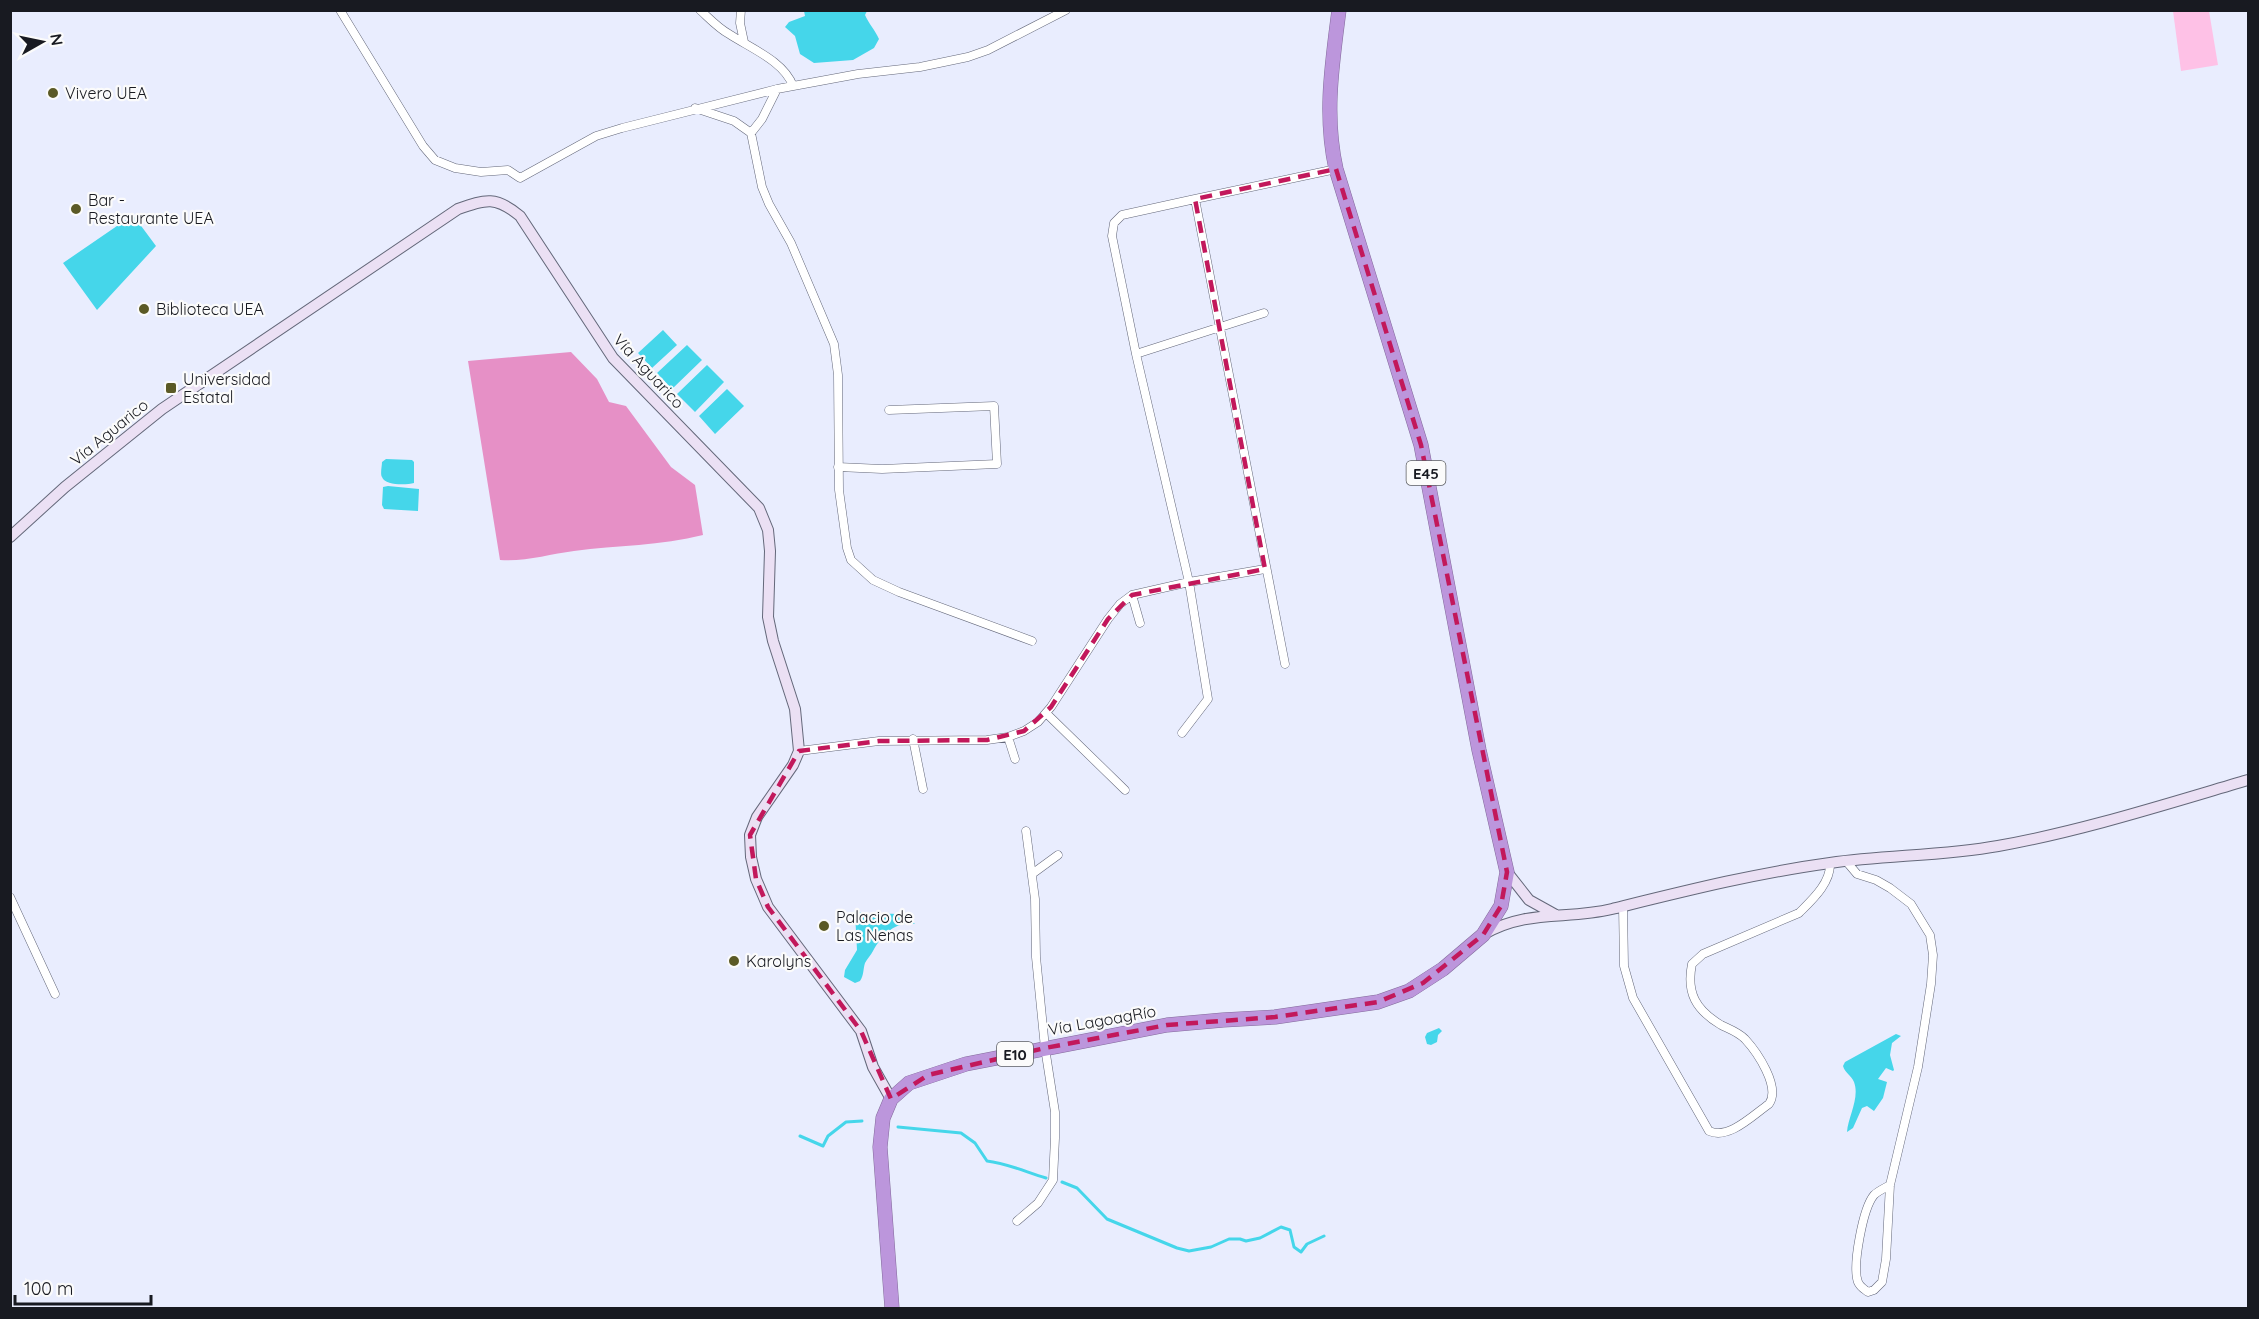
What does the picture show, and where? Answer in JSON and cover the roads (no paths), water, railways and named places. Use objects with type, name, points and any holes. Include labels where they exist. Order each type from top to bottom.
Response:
[{"type":"highway","name":"E45","points":[[1339,10],[1329,119],[1330,141],[1336,169],[1420,445],[1479,750],[1507,872],[1501,906],[1483,935]]},
{"type":"highway","name":"Vía LagoagRío","points":[[891,1099],[909,1083],[928,1075],[966,1064],[1045,1047],[1167,1026],[1275,1017],[1377,1002],[1409,991],[1443,969],[1483,935]]},
{"type":"highway","points":[[891,1099],[883,1118],[880,1147],[892,1308]]},
{"type":"street","points":[[340,10],[423,146],[435,160],[455,168],[481,172],[508,170],[520,178],[596,136],[695,108],[777,89],[858,74],[920,67],[968,57],[988,50],[1066,10]]},
{"type":"street","points":[[700,10],[728,34],[744,42],[785,71],[793,86]]},
{"type":"street","points":[[741,10],[740,23],[744,42]]},
{"type":"street","points":[[751,133],[762,119],[777,89]]},
{"type":"street","points":[[695,108],[734,121],[751,133],[762,187],[791,243],[834,344],[838,375],[838,466],[842,517],[851,560],[873,580],[898,592],[1032,641]]},
{"type":"street","points":[[1182,733],[1208,699],[1189,582],[1136,354],[1112,236],[1114,223],[1122,215],[1336,169]]},
{"type":"street","points":[[1195,199],[1285,664]]},
{"type":"street","name":"Vía Aguarico","points":[[10,537],[65,487],[162,409],[458,209],[475,203],[493,201],[506,204],[520,216],[614,358],[759,508],[768,530],[770,551],[768,617],[773,641],[795,708],[799,751]]},
{"type":"street","points":[[1136,354],[1264,313]]},
{"type":"street","points":[[838,466],[882,469],[997,464],[994,406],[890,410]]},
{"type":"street","points":[[891,1099],[873,1067],[861,1031],[768,907],[756,879],[751,857],[750,834],[757,817],[793,765],[799,751],[913,739],[987,740],[1008,737],[1024,731],[1038,722],[1046,713],[1107,619],[1120,604],[1132,595],[1189,582],[1265,569]]},
{"type":"street","points":[[1132,595],[1140,623]]},
{"type":"street","points":[[1046,713],[1125,790]]},
{"type":"street","points":[[1008,737],[1015,759]]},
{"type":"street","points":[[913,739],[923,789]]},
{"type":"street","points":[[1483,935],[1514,920],[1593,913],[1717,882],[1830,863],[1995,847],[2048,836],[2248,780]]},
{"type":"street","points":[[1017,1221],[1038,1203],[1053,1180],[1055,1112],[1045,1047],[1036,957],[1035,898],[1026,831]]},
{"type":"street","points":[[1032,874],[1058,855]]},
{"type":"street","points":[[1846,861],[1857,874],[1876,880],[1911,904],[1930,935],[1931,945],[1931,984],[1918,1067],[1890,1185],[1889,1231],[1882,1282],[1874,1290],[1868,1292],[1861,1288],[1857,1280],[1857,1255],[1861,1228],[1875,1194],[1890,1185]]},
{"type":"street","points":[[1623,906],[1624,966],[1633,998],[1709,1131],[1728,1132],[1769,1104],[1773,1098],[1773,1090],[1766,1072],[1744,1038],[1710,1017],[1693,997],[1689,986],[1692,964],[1703,954],[1799,913],[1827,879],[1830,863]]},
{"type":"street","points":[[1507,872],[1529,900],[1556,915]]},
{"type":"street","points":[[10,897],[55,994]]},
{"type":"water","points":[[804,11],[867,11],[865,15],[879,39],[874,48],[853,60],[814,63],[800,54],[795,36],[785,27],[789,22],[805,16]]},
{"type":"water","points":[[133,215],[156,246],[97,310],[63,263]]},
{"type":"water","points":[[663,330],[677,345],[652,368],[638,353]]},
{"type":"water","points":[[687,345],[702,360],[672,389],[657,373]]},
{"type":"water","points":[[707,365],[724,382],[695,412],[677,394]]},
{"type":"water","points":[[727,389],[744,406],[715,434],[699,416]]},
{"type":"water","points":[[386,459],[412,460],[414,462],[414,483],[396,484],[384,480],[381,474],[382,462]]},
{"type":"water","points":[[383,487],[419,489],[418,511],[384,509],[382,505]]},
{"type":"water","points":[[855,912],[896,914],[906,917],[915,924],[901,925],[890,930],[865,963],[860,981],[855,983],[844,977],[845,970],[857,950]]},
{"type":"water","points":[[1439,1028],[1442,1031],[1438,1035],[1437,1042],[1427,1044],[1425,1037],[1427,1033]]},
{"type":"water","points":[[1896,1034],[1901,1036],[1892,1043],[1890,1055],[1894,1070],[1886,1068],[1878,1079],[1887,1082],[1883,1098],[1874,1111],[1867,1106],[1862,1108],[1853,1128],[1847,1132],[1856,1094],[1854,1082],[1843,1066],[1845,1062]]},
{"type":"waterway","points":[[800,1136],[823,1146],[828,1136],[846,1122],[862,1121]]},
{"type":"waterway","points":[[898,1127],[961,1133],[975,1143],[987,1161],[1046,1178]]},
{"type":"waterway","points":[[1062,1182],[1077,1188],[1107,1219],[1189,1251],[1211,1247],[1229,1239],[1246,1241],[1260,1238],[1281,1227],[1290,1230],[1294,1247],[1301,1252],[1307,1244],[1324,1236]]},
{"type":"place","name":"Vivero UEA","points":[[53,93]]},
{"type":"place","name":"Bar - Restaurante UEA","points":[[76,209]]},
{"type":"place","name":"Biblioteca UEA","points":[[144,309]]},
{"type":"place","name":"Universidad Estatal","points":[[171,388]]},
{"type":"place","name":"Palacio de Las Nenas","points":[[824,926]]},
{"type":"place","name":"Karolyns","points":[[734,961]]}]
